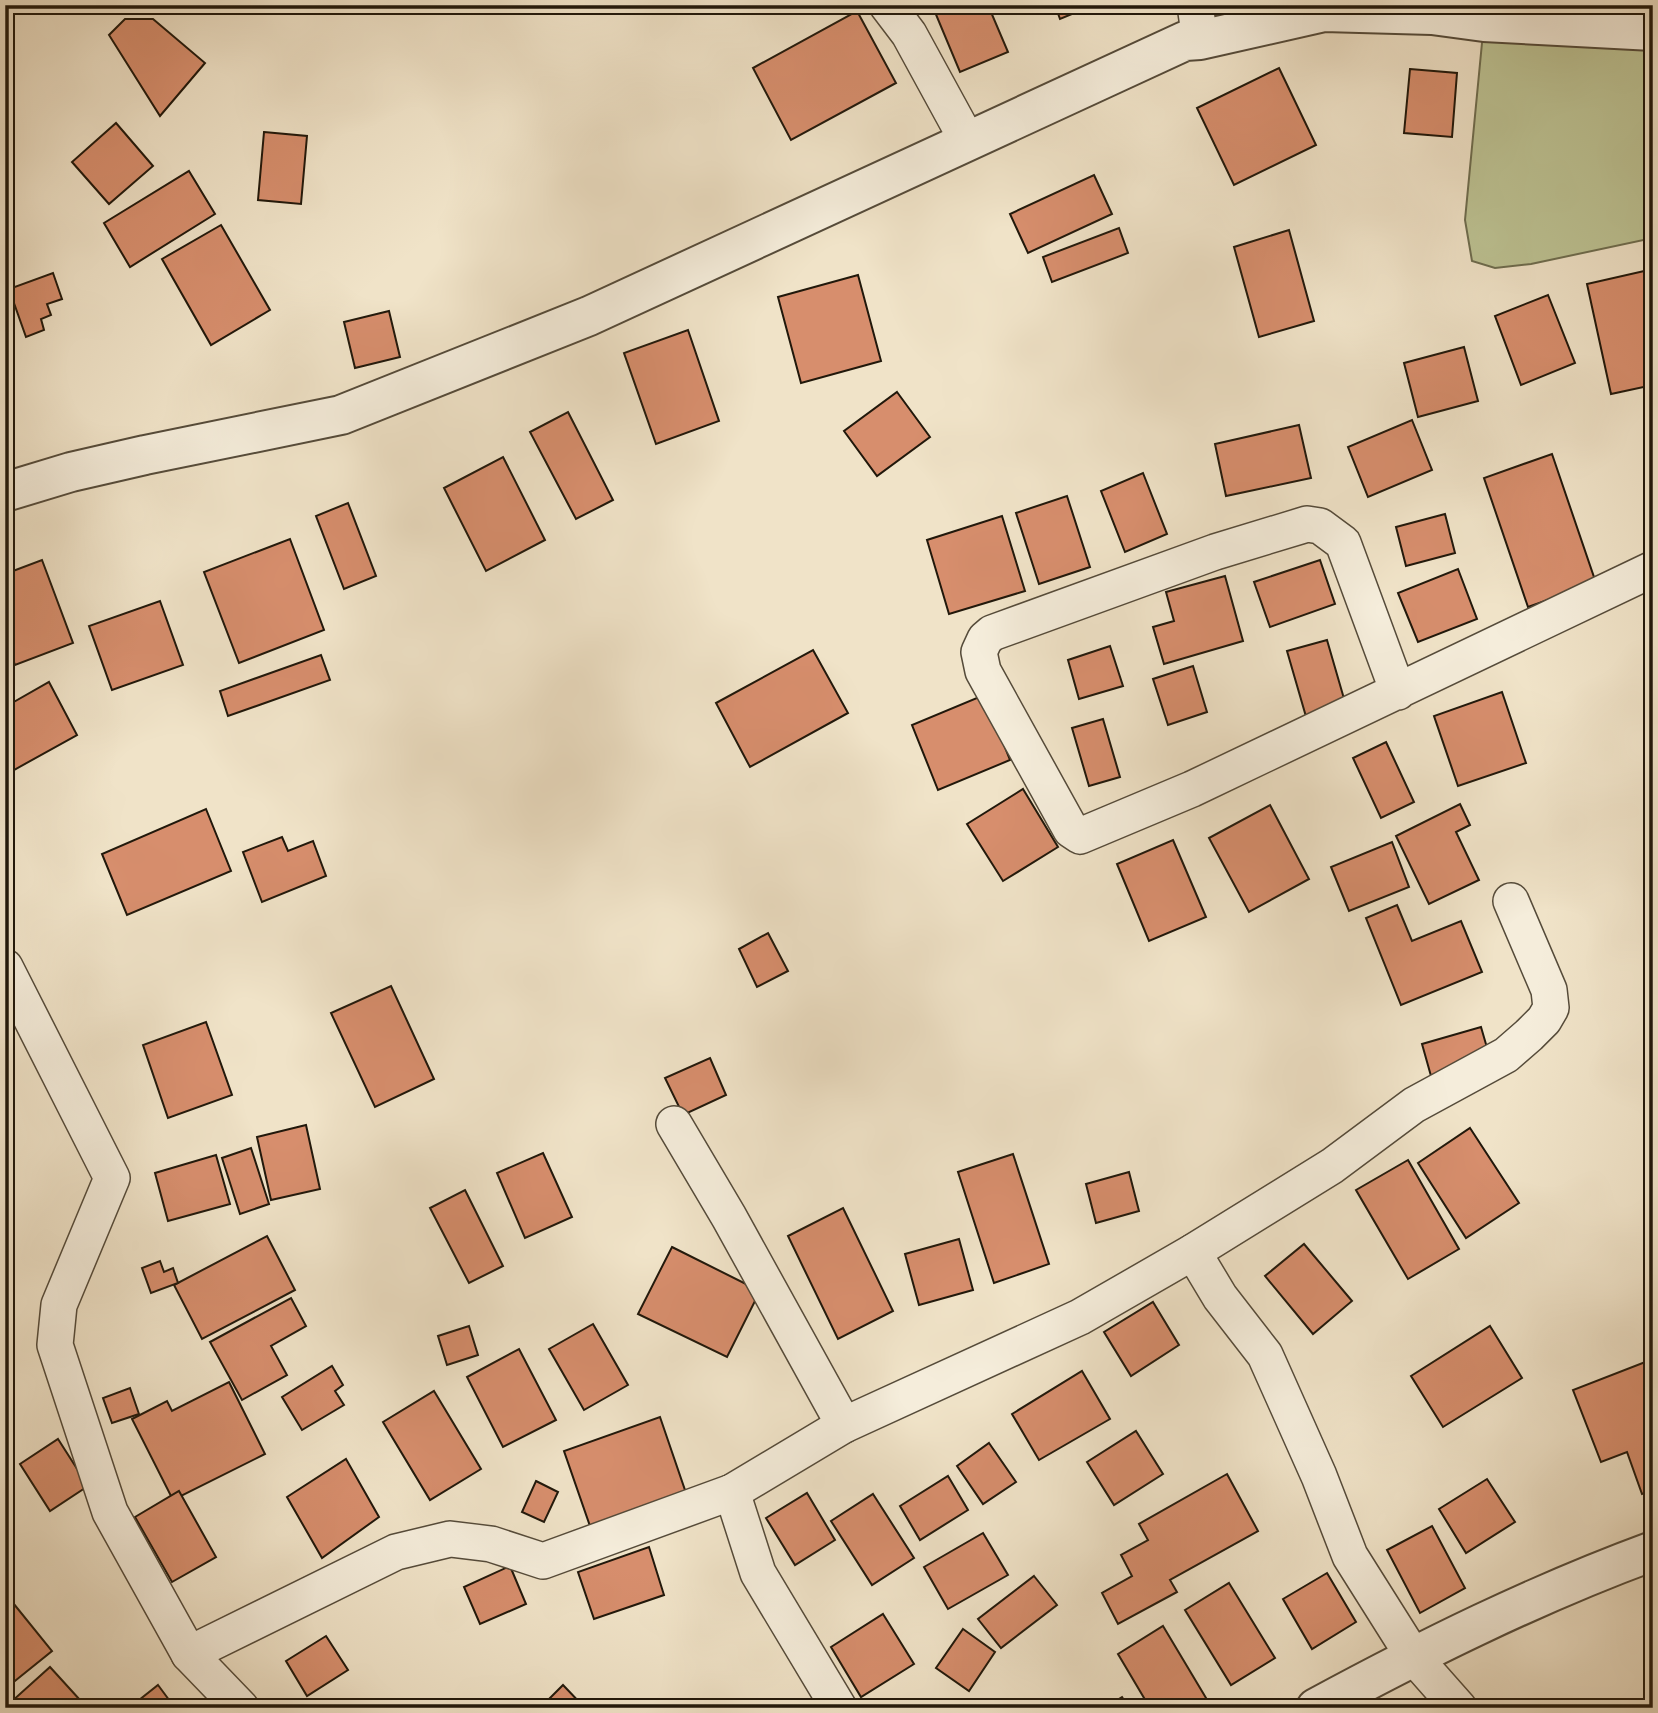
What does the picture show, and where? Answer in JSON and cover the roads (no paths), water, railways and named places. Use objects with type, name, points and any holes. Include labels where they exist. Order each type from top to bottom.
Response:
[{"type":"street","points":[[887,5],[909,34],[968,142]]},
{"type":"street","points":[[5,492],[71,472],[132,458],[341,415],[589,316],[1185,41],[1198,23],[1324,12],[1432,16],[1484,22],[1653,31]]},
{"type":"street","points":[[1398,692],[1343,543],[1320,526],[1307,523],[1216,552],[992,633],[985,639],[979,652],[983,671],[1012,725],[1071,830],[1080,836],[1192,789],[1398,692],[1653,569]]},
{"type":"street","points":[[189,1654],[396,1552],[450,1539],[491,1544],[542,1561],[732,1492],[844,1425],[1080,1317],[1193,1252],[1332,1166],[1414,1105],[1506,1055],[1544,1020],[1551,1008],[1549,990],[1511,901]]},
{"type":"street","points":[[5,967],[112,1178],[59,1305],[55,1345],[110,1512],[189,1654],[242,1708]]},
{"type":"street","points":[[674,1124],[729,1217],[844,1425]]},
{"type":"street","points":[[1193,1252],[1220,1297],[1265,1355],[1319,1476],[1350,1556],[1412,1656],[1459,1708]]},
{"type":"street","points":[[732,1492],[758,1573],[838,1708]]},
{"type":"street","points":[[1317,1708],[1412,1656],[1586,1576],[1653,1551]]}]
